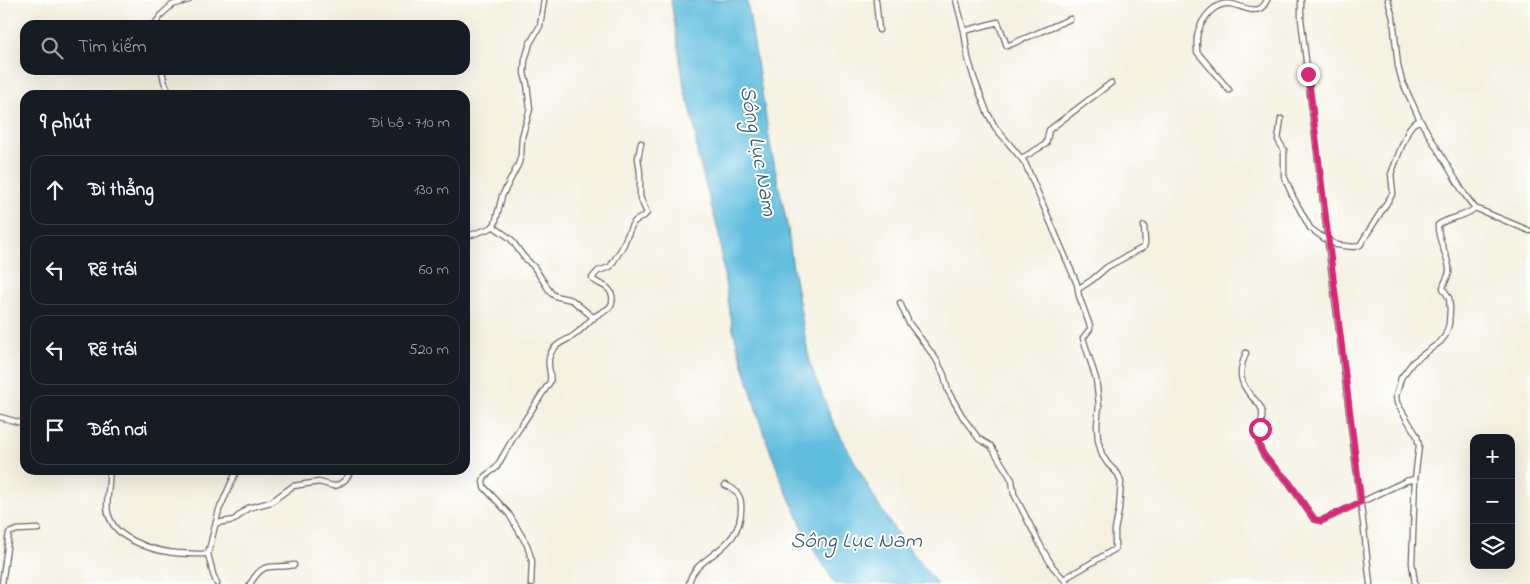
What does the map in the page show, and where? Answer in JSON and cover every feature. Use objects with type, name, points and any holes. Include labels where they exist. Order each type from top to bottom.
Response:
[{"type":"street","points":[[158,20],[172,5],[189,0]]},
{"type":"street","points":[[470,235],[493,226],[497,220],[502,196],[520,160],[522,138],[530,109],[524,73],[525,60],[530,43],[540,26],[544,0]]},
{"type":"street","points":[[876,0],[879,30]]},
{"type":"street","points":[[956,0],[972,71],[987,112],[995,127],[1022,158],[1058,243],[1066,256],[1078,289],[1090,326],[1090,329],[1083,338],[1096,379],[1099,405],[1098,440],[1102,455],[1120,476],[1121,493],[1115,530],[1116,546],[1114,551],[1064,578]]},
{"type":"street","points":[[1229,90],[1196,52],[1198,33],[1204,19],[1217,6],[1230,4],[1256,10],[1262,8],[1267,0]]},
{"type":"street","points":[[1300,0],[1370,584]]},
{"type":"street","points":[[1388,0],[1394,18],[1398,66],[1402,81],[1420,120],[1464,195],[1475,208],[1530,231]]},
{"type":"street","points":[[964,31],[998,22],[1007,46],[1070,19]]},
{"type":"street","points":[[163,75],[168,90]]},
{"type":"street","points":[[1022,158],[1046,144],[1049,130],[1111,83]]},
{"type":"street","points":[[1281,119],[1278,140],[1284,150],[1284,176],[1309,226],[1336,245],[1354,247],[1360,245],[1393,193],[1391,174],[1409,129],[1420,120]]},
{"type":"street","points":[[531,584],[532,561],[527,545],[512,518],[484,487],[483,481],[485,476],[496,468],[550,382],[549,356],[558,344],[576,334],[612,305],[610,290],[606,286],[592,280],[598,271],[610,267],[622,248],[632,225],[647,213],[640,196],[638,158],[641,143]]},
{"type":"street","points":[[1415,584],[1412,563],[1415,479],[1419,446],[1417,436],[1398,403],[1396,392],[1401,378],[1409,367],[1440,342],[1445,336],[1449,324],[1450,302],[1443,288],[1449,275],[1449,269],[1438,235],[1438,225],[1467,215],[1475,208]]},
{"type":"street","points":[[493,226],[511,240],[534,267],[551,293],[555,296],[572,300],[594,318]]},
{"type":"street","points":[[1078,289],[1107,267],[1144,247],[1146,244],[1144,226]]},
{"type":"street","points":[[900,303],[909,323],[938,364],[948,391],[964,419],[979,439],[991,446],[1012,480],[1014,494],[1026,517],[1053,567],[1068,584]]},
{"type":"street","points":[[1246,353],[1241,364],[1241,376],[1245,389],[1262,410],[1258,440],[1267,461],[1289,483],[1303,505],[1317,521],[1321,521],[1406,481],[1415,479]]},
{"type":"street","points":[[0,417],[20,423]]},
{"type":"street","points":[[109,475],[107,505],[112,522],[121,534],[159,552],[208,554]]},
{"type":"street","points":[[217,584],[208,554],[219,510],[235,475]]},
{"type":"street","points":[[217,523],[234,520],[248,508],[272,501],[293,486],[319,482],[332,486],[338,485],[348,475]]},
{"type":"street","points":[[689,584],[692,575],[702,564],[726,546],[740,523],[742,516],[741,498],[736,491],[725,485]]},
{"type":"street","points":[[2,584],[10,533],[17,530],[38,529]]},
{"type":"street","points":[[250,584],[256,574],[264,568],[294,565]]},
{"type":"water","name":"Sông Lục Nam","points":[[671,0],[747,0],[771,149],[788,229],[810,364],[833,422],[876,501],[896,532],[937,584],[835,584],[811,545],[784,487],[760,423],[733,330],[719,234],[697,153],[695,130],[685,93]]},
{"type":"route","points":[[1260,429],[1258,440],[1267,461],[1289,483],[1314,519],[1321,521],[1361,502],[1308,74]]}]
